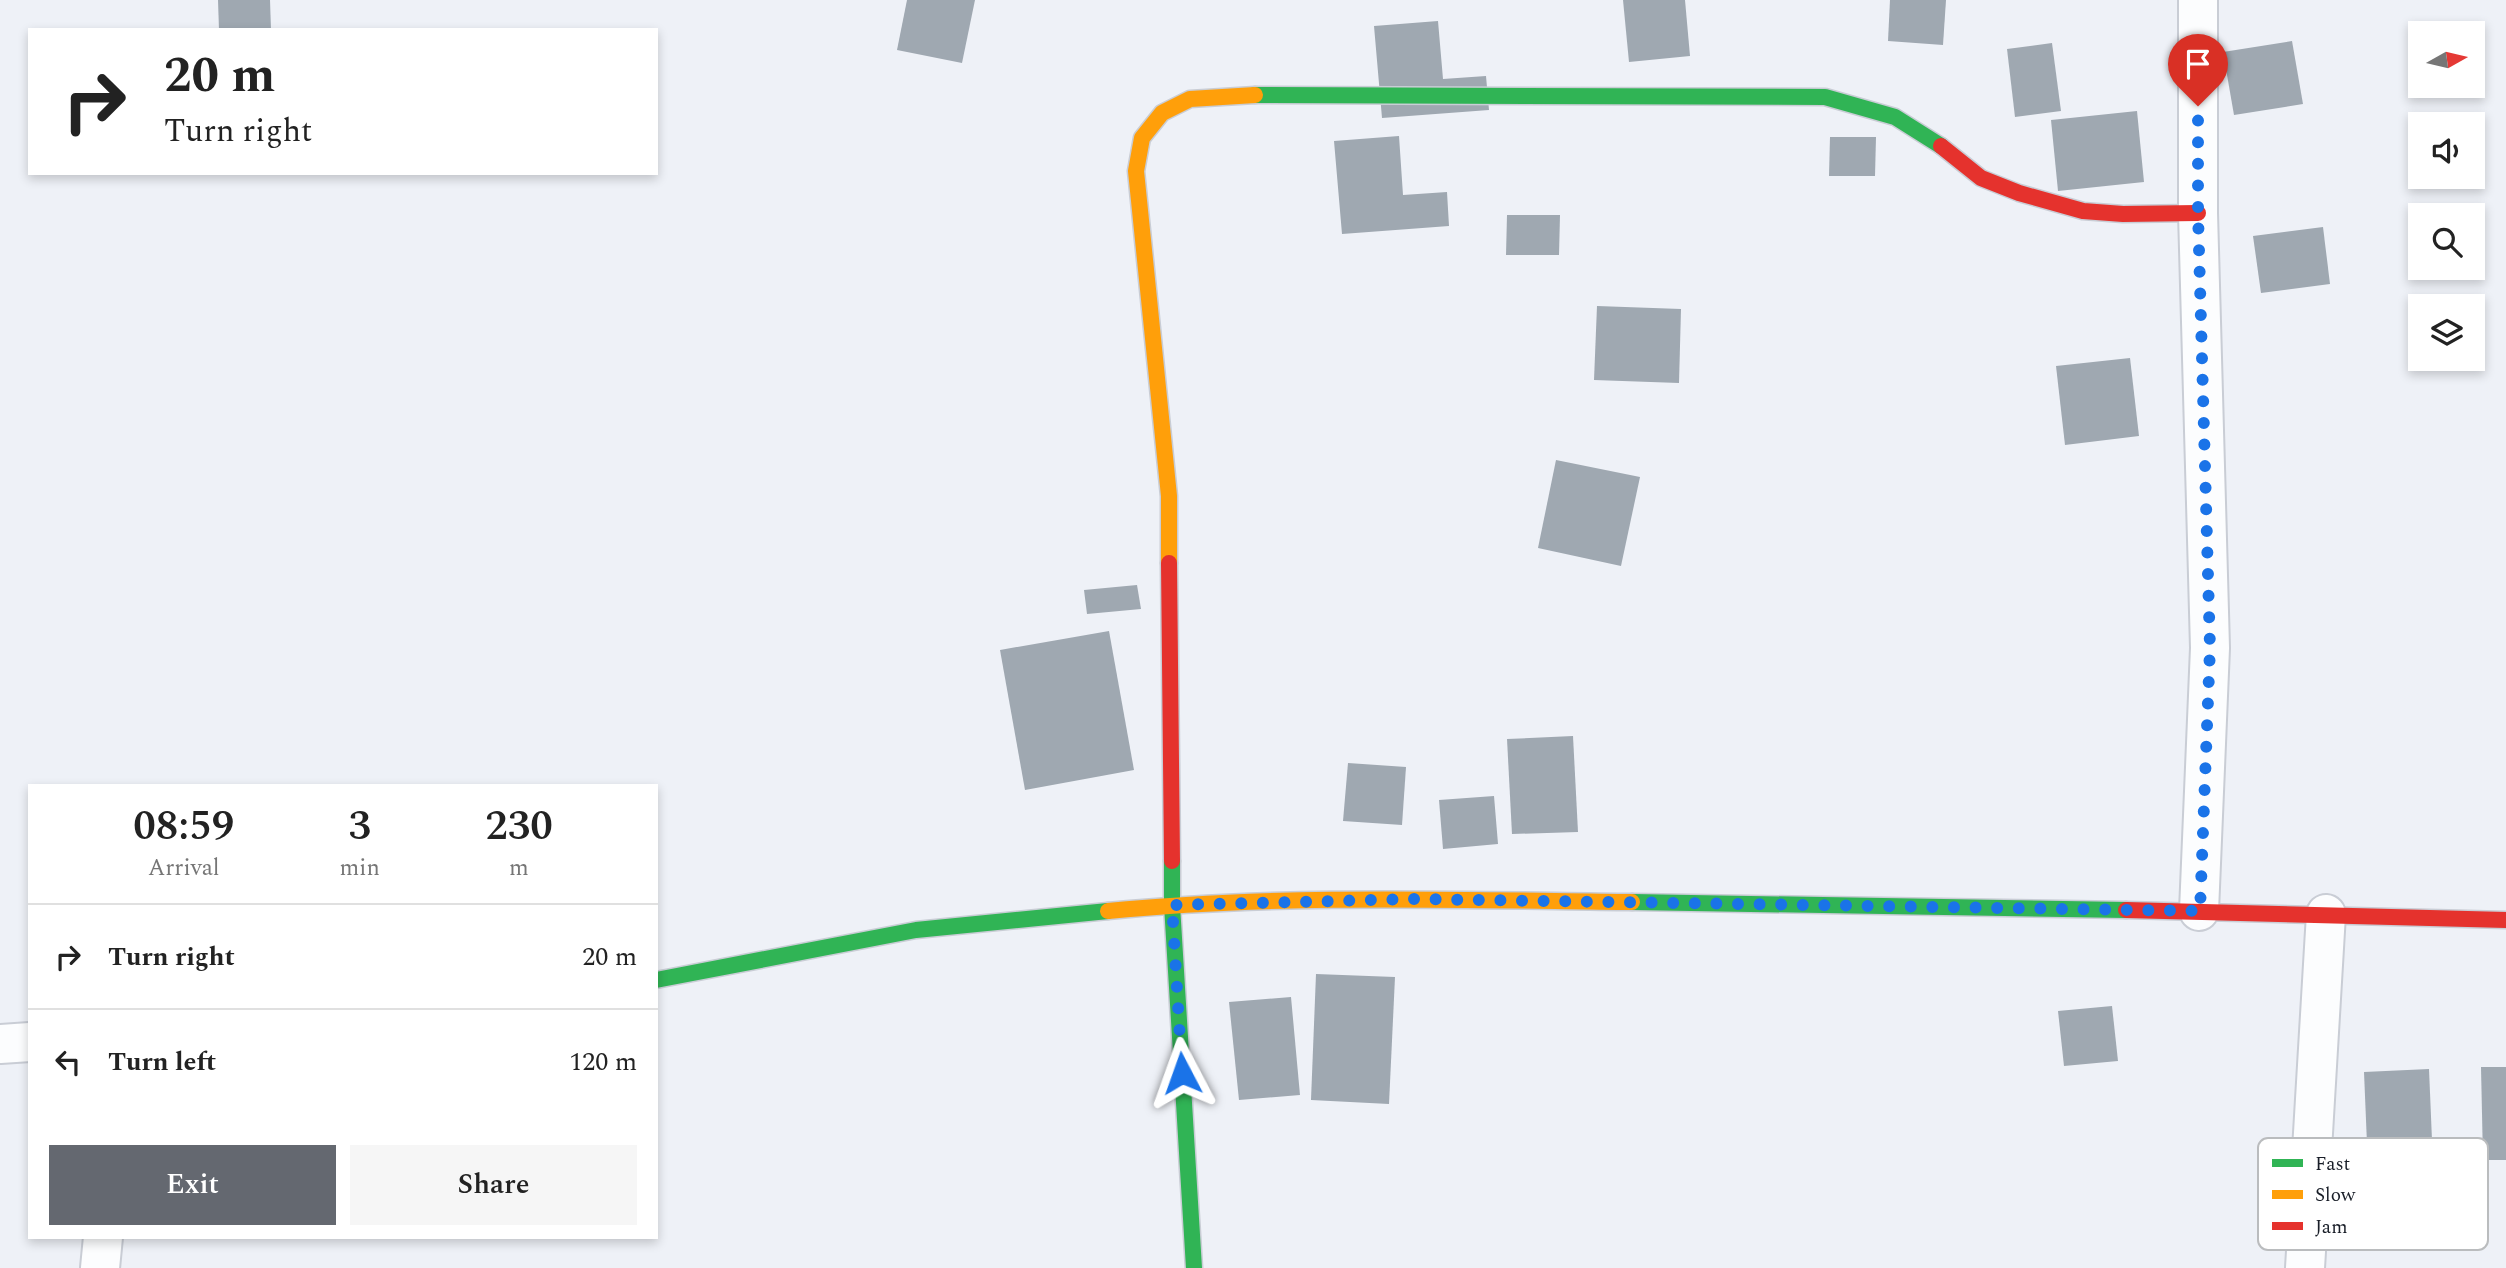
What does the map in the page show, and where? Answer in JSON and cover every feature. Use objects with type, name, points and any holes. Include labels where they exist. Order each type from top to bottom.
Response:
[{"type":"street","points":[[2198,0],[2198,213],[2210,648],[2200,911]]},
{"type":"street","points":[[1194,1268],[1172,905],[1169,496],[1136,171],[1142,138],[1162,113],[1190,99],[1230,95],[1825,97],[1895,117],[1942,146],[1981,178],[2020,193],[2082,211],[2123,214],[2198,213]]},
{"type":"street","points":[[658,980],[916,930],[1172,905],[1415,899],[2200,911],[2506,920]]},
{"type":"street","points":[[2313,1138],[2326,915]]},
{"type":"street","points":[[0,1044],[28,1042]]},
{"type":"street","points":[[100,1268],[103,1239]]},
{"type":"street","points":[[2305,1268],[2306,1250]]},
{"type":"building","points":[[218,0],[270,0],[271,28],[219,28]]},
{"type":"building","points":[[907,0],[975,0],[962,63],[897,50]]},
{"type":"building","points":[[1623,0],[1685,0],[1690,56],[1629,62]]},
{"type":"building","points":[[1890,0],[1946,0],[1943,45],[1888,41]]},
{"type":"building","points":[[1438,21],[1443,79],[1486,76],[1489,110],[1382,118],[1374,26]]},
{"type":"building","points":[[2292,41],[2303,104],[2234,115],[2223,52]]},
{"type":"building","points":[[2052,43],[2061,111],[2015,117],[2007,49]]},
{"type":"building","points":[[2137,111],[2144,182],[2058,191],[2051,120]]},
{"type":"building","points":[[1399,136],[1403,195],[1447,192],[1449,226],[1342,234],[1334,141]]},
{"type":"building","points":[[1830,137],[1876,137],[1875,176],[1829,176]]},
{"type":"building","points":[[1507,215],[1560,215],[1559,255],[1506,255]]},
{"type":"building","points":[[2323,227],[2330,284],[2261,293],[2253,236]]},
{"type":"building","points":[[1597,306],[1681,309],[1679,383],[1594,380]]},
{"type":"building","points":[[2130,358],[2139,436],[2065,445],[2056,366]]},
{"type":"building","points":[[1556,460],[1640,477],[1621,566],[1538,548]]},
{"type":"building","points":[[1137,585],[1141,609],[1087,614],[1084,590]]},
{"type":"building","points":[[1109,631],[1134,770],[1025,790],[1000,650]]},
{"type":"building","points":[[1573,736],[1578,832],[1512,834],[1507,739]]},
{"type":"building","points":[[1348,763],[1406,767],[1402,825],[1343,821]]},
{"type":"building","points":[[1494,796],[1498,844],[1443,849],[1439,800]]},
{"type":"building","points":[[1316,974],[1395,977],[1389,1104],[1311,1100]]},
{"type":"building","points":[[1291,997],[1300,1095],[1239,1100],[1229,1002]]},
{"type":"building","points":[[2112,1006],[2118,1061],[2064,1066],[2058,1011]]},
{"type":"building","points":[[2481,1067],[2506,1067],[2506,1160],[2488,1160],[2488,1138],[2483,1138]]},
{"type":"building","points":[[2429,1069],[2432,1138],[2367,1138],[2364,1072]]},
{"type":"traffic: fast","points":[[1255,95],[1825,97],[1895,117],[1941,146]]},
{"type":"traffic: fast","points":[[1172,861],[1172,905],[1194,1268]]},
{"type":"traffic: fast","points":[[1632,902],[2126,910]]},
{"type":"traffic: fast","points":[[658,980],[916,930],[1108,911]]},
{"type":"traffic: slow","points":[[1169,563],[1169,496],[1136,171],[1142,138],[1162,113],[1190,99],[1255,95]]},
{"type":"traffic: slow","points":[[1108,911],[1304,900],[1632,902]]},
{"type":"traffic: jam","points":[[1941,146],[1981,178],[2019,193],[2083,211],[2123,214],[2198,213]]},
{"type":"traffic: jam","points":[[1169,563],[1172,861]]},
{"type":"traffic: jam","points":[[2126,910],[2506,920]]},
{"type":"route","points":[[1182,1073],[1172,905],[1415,899],[2200,911],[2210,648],[2198,213],[2198,106]]}]
